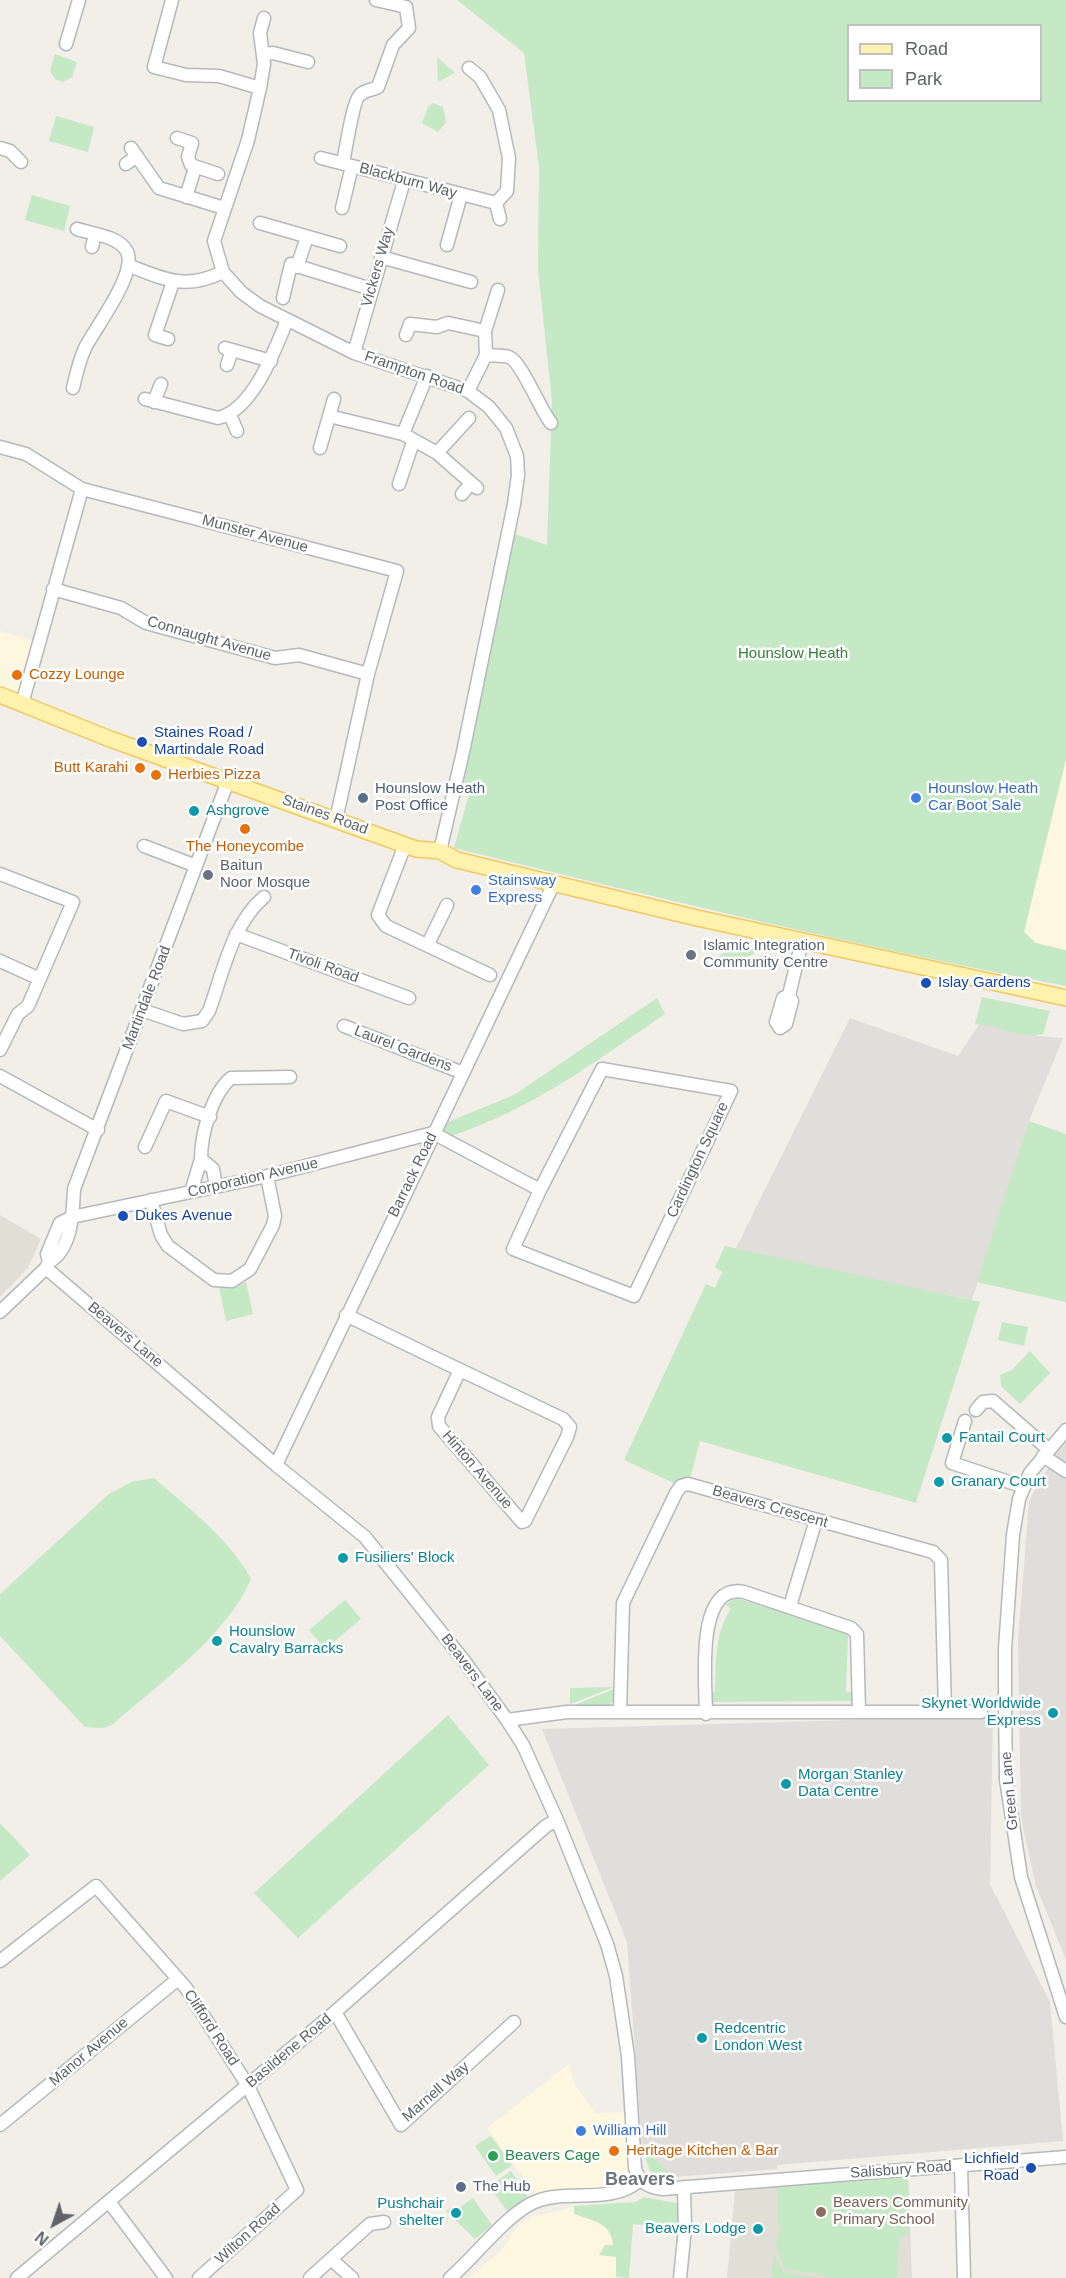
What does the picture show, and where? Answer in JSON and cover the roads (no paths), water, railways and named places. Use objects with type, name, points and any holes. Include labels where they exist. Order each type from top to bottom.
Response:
[{"type":"main road","name":"Staines Road","points":[[0,695],[405,845],[440,851],[457,860],[553,885],[802,941]]},
{"type":"main road","points":[[802,941],[1066,998]]},
{"type":"street","points":[[66,44],[79,0]]},
{"type":"street","points":[[172,0],[154,67],[186,75],[219,76],[260,88]]},
{"type":"street","points":[[342,207],[354,102],[360,94],[378,87],[393,45],[409,28],[406,7],[376,0]]},
{"type":"street","name":"Frampton Road","points":[[264,18],[260,33],[264,59],[260,88],[248,140],[214,241],[223,272],[241,292],[287,320],[354,353],[468,391],[489,407],[506,428],[517,456],[518,474],[477,686],[440,851]]},
{"type":"street","points":[[264,59],[273,53],[309,62]]},
{"type":"street","points":[[469,68],[480,77],[500,110],[509,158],[507,191],[496,203],[500,219]]},
{"type":"street","points":[[177,138],[192,143],[189,162],[195,168],[218,174]]},
{"type":"street","points":[[0,148],[10,151],[21,162]]},
{"type":"street","points":[[126,164],[134,152],[159,188],[224,208]]},
{"type":"street","name":"Blackburn Way","points":[[321,158],[496,203]]},
{"type":"street","points":[[186,197],[195,168]]},
{"type":"street","name":"Vickers Way","points":[[354,353],[404,181]]},
{"type":"street","points":[[447,244],[461,195]]},
{"type":"street","points":[[260,223],[340,246]]},
{"type":"street","points":[[73,388],[84,350],[120,290],[130,266],[128,252],[118,242],[77,229]]},
{"type":"street","points":[[92,247],[95,234]]},
{"type":"street","points":[[297,267],[307,237]]},
{"type":"street","points":[[381,257],[471,282]]},
{"type":"street","points":[[283,298],[291,264],[371,290]]},
{"type":"street","points":[[130,266],[173,282],[204,281],[223,272]]},
{"type":"street","points":[[320,288],[322,274]]},
{"type":"street","points":[[168,339],[151,333],[173,282]]},
{"type":"street","points":[[468,391],[486,355],[486,331],[498,290]]},
{"type":"street","points":[[161,384],[150,400],[218,418],[230,415],[246,399],[271,361],[287,320]]},
{"type":"street","points":[[406,335],[410,324],[437,327],[448,323],[486,331]]},
{"type":"street","points":[[227,365],[229,349],[271,361]]},
{"type":"street","points":[[486,355],[510,357],[522,368],[540,408],[551,423]]},
{"type":"street","points":[[399,484],[408,438],[427,376]]},
{"type":"street","points":[[320,448],[334,399]]},
{"type":"street","points":[[230,415],[237,431]]},
{"type":"street","points":[[329,416],[408,438],[437,453],[474,486],[462,494]]},
{"type":"street","points":[[437,453],[469,418]]},
{"type":"street","name":"Munster Avenue","points":[[0,447],[26,454],[82,489],[402,569],[368,674],[336,820]]},
{"type":"street","points":[[22,704],[82,489]]},
{"type":"street","name":"Connaught Avenue","points":[[53,589],[121,608],[146,623],[276,658],[299,655],[368,674]]},
{"type":"street","name":"Martindale Road","points":[[72,1217],[74,1189],[99,1130],[228,781]]},
{"type":"street","points":[[405,845],[378,915],[386,926],[490,975]]},
{"type":"street","points":[[144,846],[196,866]]},
{"type":"street","points":[[0,874],[73,902],[28,1006],[18,1014],[0,1050]]},
{"type":"street","name":"Barrack Road","points":[[276,1465],[553,885]]},
{"type":"street","points":[[142,1010],[183,1024],[202,1021],[209,1011],[236,934],[250,909],[264,897]]},
{"type":"street","points":[[428,944],[447,905]]},
{"type":"street","name":"Tivoli Road","points":[[236,934],[409,998]]},
{"type":"street","points":[[789,995],[802,941]]},
{"type":"street","points":[[0,961],[40,979]]},
{"type":"street","name":"Laurel Gardens","points":[[344,1026],[462,1072]]},
{"type":"street","name":"Cardington Square","points":[[602,1069],[731,1091],[634,1296],[513,1249],[540,1190],[602,1069]]},
{"type":"street","points":[[0,1076],[99,1130]]},
{"type":"street","points":[[191,1192],[201,1158],[201,1142],[222,1086],[231,1077],[290,1077]]},
{"type":"street","points":[[145,1147],[166,1101],[210,1117]]},
{"type":"street","points":[[433,1133],[540,1190]]},
{"type":"street","name":"Corporation Avenue","points":[[72,1217],[267,1176],[433,1133]]},
{"type":"street","points":[[201,1158],[213,1169],[216,1187]]},
{"type":"street","points":[[151,1200],[161,1235],[168,1245],[214,1280],[232,1281],[250,1269],[273,1225],[275,1216],[267,1176]]},
{"type":"street","points":[[0,1312],[47,1265],[47,1254],[60,1223],[72,1217]]},
{"type":"street","name":"Beavers Lane","points":[[47,1265],[276,1465],[365,1537],[465,1662],[507,1720],[527,1753],[557,1820],[606,1944],[616,1976],[628,2056],[635,2168],[640,2180]]},
{"type":"street","name":"Hinton Avenue","points":[[346,1315],[563,1419],[570,1427],[525,1521],[522,1522],[439,1426],[438,1417],[460,1370]]},
{"type":"street","points":[[976,1410],[983,1402],[993,1401],[1066,1472]]},
{"type":"street","points":[[965,1421],[952,1463],[1024,1487]]},
{"type":"street","name":"Green Lane","points":[[1066,1430],[1046,1453],[1019,1499],[1013,1535],[1005,1649],[1006,1779],[1021,1877],[1066,2017]]},
{"type":"street","name":"Beavers Crescent","points":[[620,1712],[622,1603],[681,1486],[688,1484],[933,1552],[941,1560],[945,1712]]},
{"type":"street","points":[[790,1606],[816,1520]]},
{"type":"street","points":[[706,1714],[705,1636],[723,1594],[729,1590],[790,1606],[851,1628],[857,1634],[859,1711]]},
{"type":"street","points":[[507,1720],[567,1712],[706,1714],[859,1711],[981,1712]]},
{"type":"street","name":"Basildene Road","points":[[17,2278],[248,2086],[543,1829],[557,1820]]},
{"type":"street","name":"Clifford Road","points":[[0,1961],[96,1886],[178,1979],[248,2086],[297,2190]]},
{"type":"street","name":"Manor Avenue","points":[[0,2125],[178,1979]]},
{"type":"street","name":"Marnell Way","points":[[335,2012],[401,2125],[514,2022]]},
{"type":"street","name":"Salisbury Road","points":[[684,2187],[1066,2157]]},
{"type":"street","points":[[961,2166],[964,2278]]},
{"type":"street","points":[[450,2278],[486,2246],[502,2225],[527,2206],[546,2199],[620,2192],[640,2180],[655,2188],[684,2187],[685,2228],[680,2278]]},
{"type":"street","name":"Wilton Road","points":[[199,2278],[297,2190]]},
{"type":"street","points":[[110,2203],[166,2278]]},
{"type":"street","points":[[310,2278],[370,2224],[384,2222]]},
{"type":"street","points":[[331,2259],[352,2278]]},
{"type":"place","name":"Cozzy Lounge","points":[[17,675]]},
{"type":"place","name":"Staines Road / Martindale Road","points":[[142,742]]},
{"type":"place","name":"Butt Karahi","points":[[140,768]]},
{"type":"place","name":"Herbies Pizza","points":[[156,775]]},
{"type":"place","name":"Hounslow Heath Post Office","points":[[363,798]]},
{"type":"place","name":"Hounslow Heath Car Boot Sale","points":[[916,798]]},
{"type":"place","name":"Ashgrove","points":[[194,811]]},
{"type":"place","name":"The Honeycombe","points":[[245,829]]},
{"type":"place","name":"Baitun Noor Mosque","points":[[208,875]]},
{"type":"place","name":"Stainsway Express","points":[[476,890]]},
{"type":"place","name":"Islamic Integration Community Centre","points":[[691,955]]},
{"type":"place","name":"Islay Gardens","points":[[926,983]]},
{"type":"place","name":"Dukes Avenue","points":[[123,1216]]},
{"type":"place","name":"Fantail Court","points":[[947,1438]]},
{"type":"place","name":"Granary Court","points":[[939,1482]]},
{"type":"place","name":"Fusiliers' Block","points":[[343,1558]]},
{"type":"place","name":"Hounslow Cavalry Barracks","points":[[217,1641]]},
{"type":"place","name":"Skynet Worldwide Express","points":[[1053,1713]]},
{"type":"place","name":"Morgan Stanley Data Centre","points":[[786,1784]]},
{"type":"place","name":"Redcentric London West","points":[[702,2038]]},
{"type":"place","name":"William Hill","points":[[581,2131]]},
{"type":"place","name":"Heritage Kitchen & Bar","points":[[614,2151]]},
{"type":"place","name":"Beavers Cage","points":[[493,2156]]},
{"type":"place","name":"Lichfield Road","points":[[1031,2168]]},
{"type":"place","name":"The Hub","points":[[461,2187]]},
{"type":"place","name":"Beavers Community Primary School","points":[[821,2212]]},
{"type":"place","name":"Pushchair shelter","points":[[456,2213]]},
{"type":"place","name":"Beavers Lodge","points":[[758,2229]]},
{"type":"district","name":"Beavers","points":[[640,2180]]},
{"type":"park label","name":"Hounslow Heath","points":[[793,654]]}]
